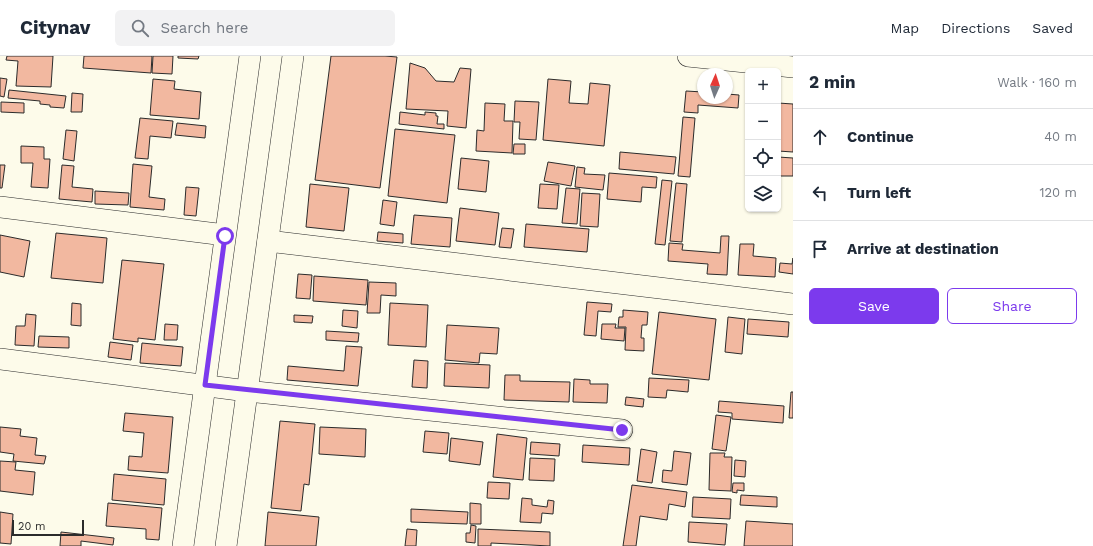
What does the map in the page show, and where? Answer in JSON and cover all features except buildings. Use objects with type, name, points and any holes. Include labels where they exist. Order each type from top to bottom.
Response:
[{"type":"street","points":[[183,546],[250,56]]},
{"type":"street","points":[[226,546],[293,56]]},
{"type":"street","points":[[688,56],[793,67]]},
{"type":"street","points":[[0,207],[225,236]]},
{"type":"street","points":[[268,241],[793,304]]},
{"type":"street","points":[[0,359],[247,391],[622,430]]},
{"type":"route","points":[[225,236],[205,385],[247,391],[622,430]]}]
